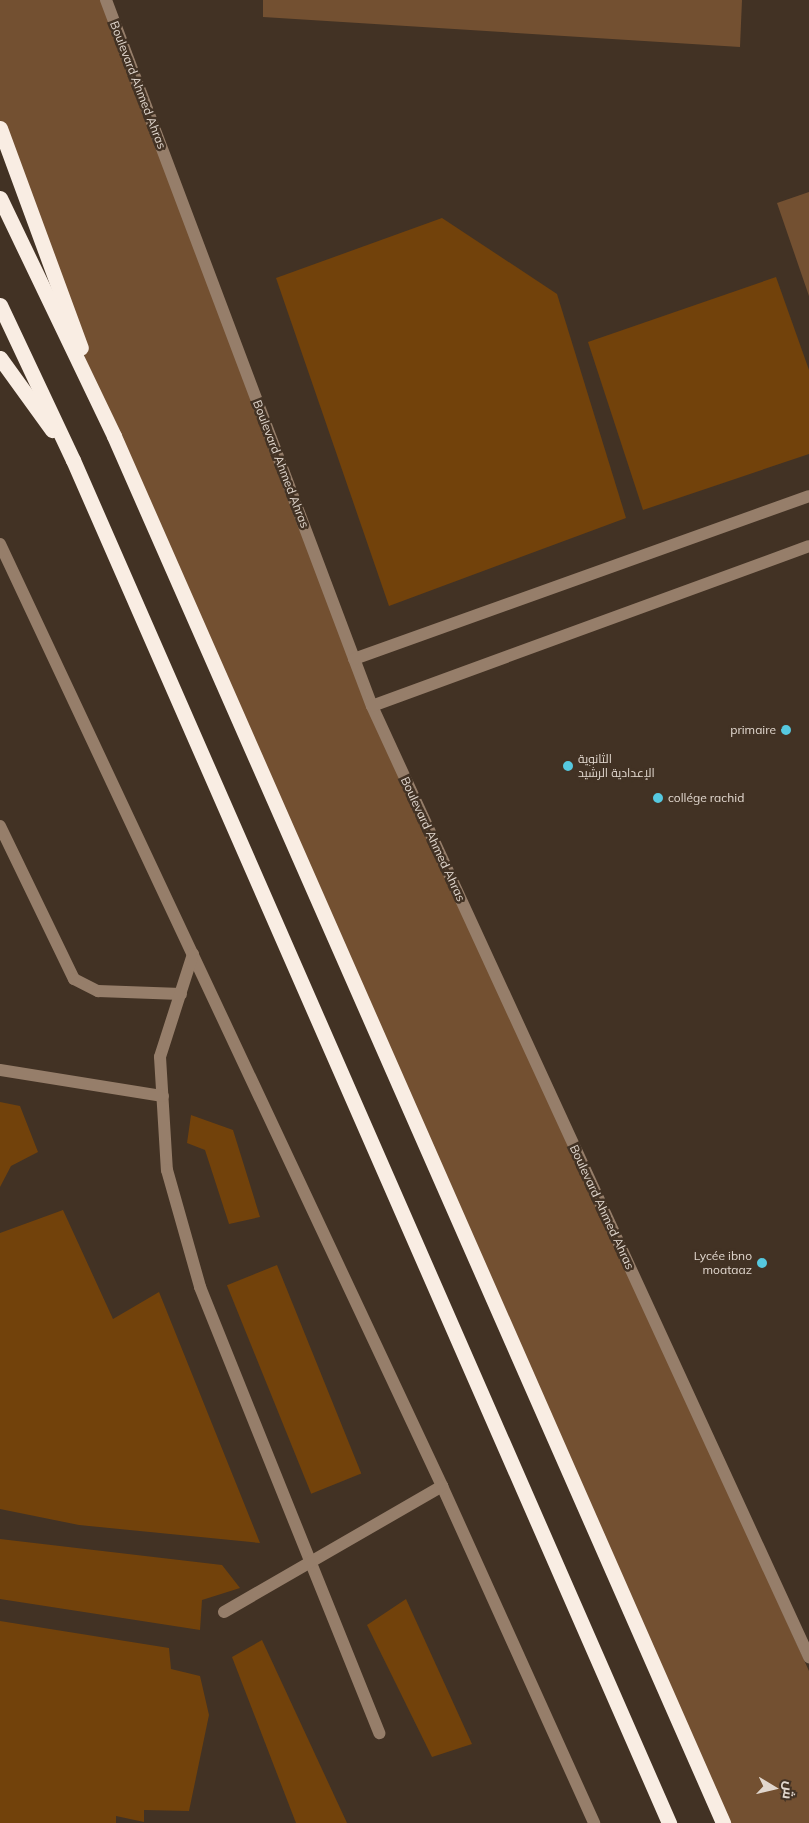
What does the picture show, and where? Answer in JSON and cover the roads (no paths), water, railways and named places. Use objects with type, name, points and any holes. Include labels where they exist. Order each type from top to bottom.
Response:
[{"type":"highway","points":[[0,128],[114,436]]},
{"type":"highway","points":[[0,198],[114,436],[723,1823]]},
{"type":"highway","points":[[0,305],[73,460],[668,1823]]},
{"type":"highway","points":[[0,358],[73,460]]},
{"type":"street","name":"Boulevard Ahmed Ahras","points":[[106,0],[372,706],[809,1657]]},
{"type":"street","points":[[354,658],[809,496]]},
{"type":"street","points":[[0,544],[442,1486],[594,1823]]},
{"type":"street","points":[[372,706],[809,546]]},
{"type":"street","points":[[0,826],[74,979],[98,990],[181,994]]},
{"type":"street","points":[[193,954],[160,1056],[167,1170],[200,1287],[379,1734]]},
{"type":"street","points":[[0,1070],[163,1096]]},
{"type":"street","points":[[224,1612],[442,1486]]},
{"type":"place","name":"primaire","points":[[786,730]]},
{"type":"place","name":"الثانوية الإعدادية الرشيد","points":[[568,766]]},
{"type":"place","name":"collége rachid","points":[[658,798]]},
{"type":"place","name":"Lycée ibno moataaz","points":[[762,1263]]}]
